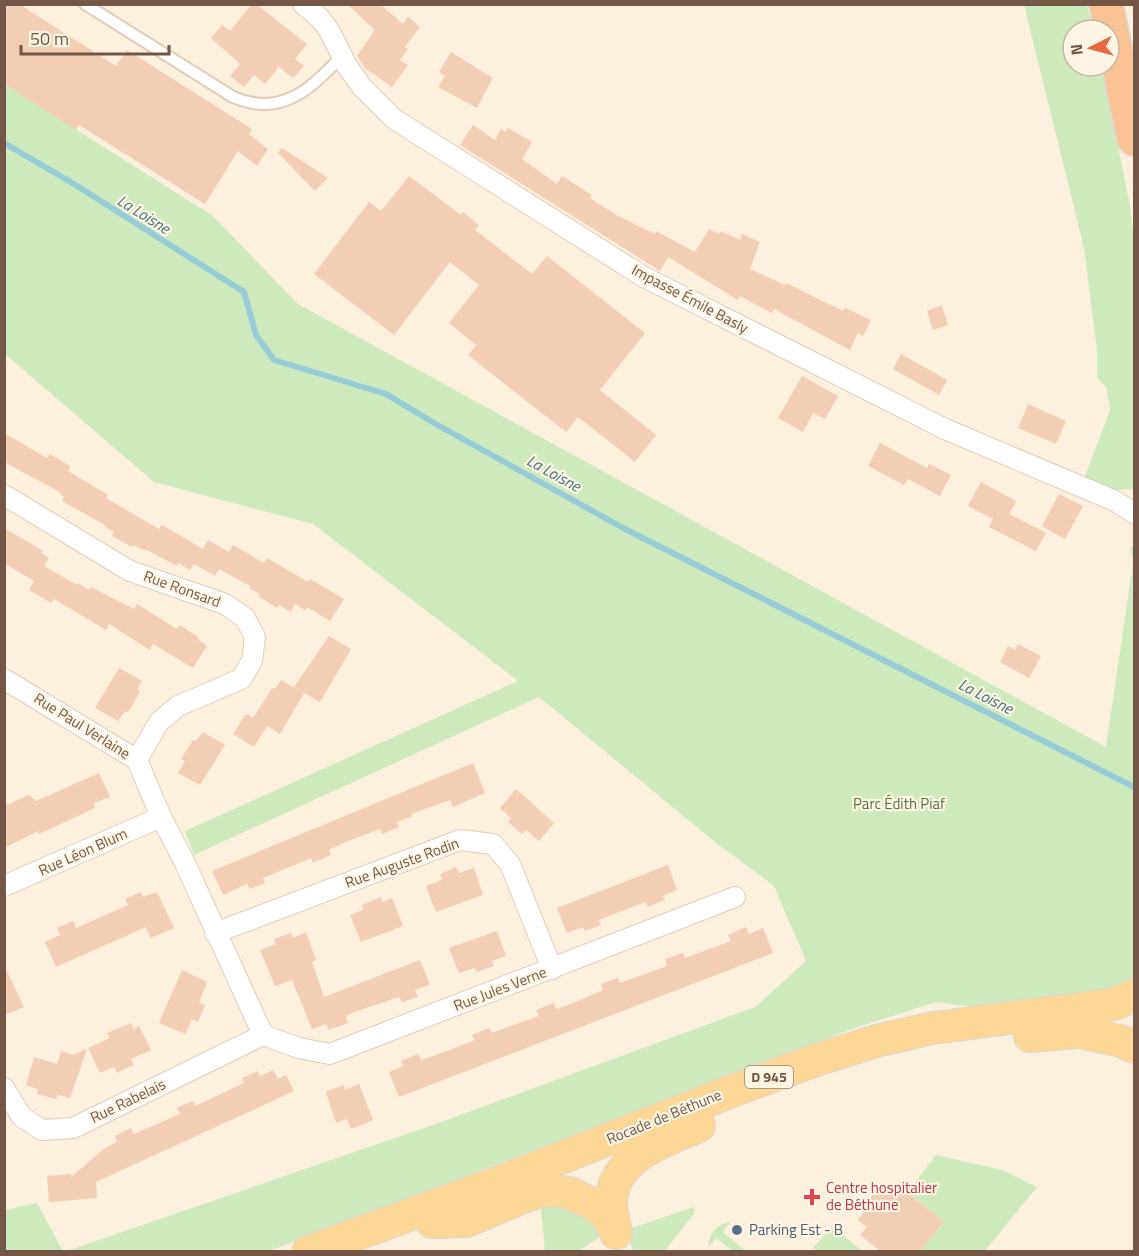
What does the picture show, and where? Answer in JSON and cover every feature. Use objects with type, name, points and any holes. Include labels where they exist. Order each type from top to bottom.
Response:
[{"type":"highway","points":[[1106,4],[1134,139]]},
{"type":"main road","name":"Rocade de Béthune","points":[[308,1251],[499,1182],[732,1090],[866,1044],[933,1028],[1115,1004],[1134,994]]},
{"type":"main road","name":"Rocade de Béthune","points":[[360,1251],[572,1165],[754,1099],[895,1053],[957,1042],[1079,1032],[1121,1041],[1134,1047]]},
{"type":"main road","points":[[432,1222],[466,1221],[540,1191],[555,1191],[570,1193],[594,1204],[606,1214],[616,1233],[611,1201],[615,1184],[621,1172],[644,1149],[754,1099]]},
{"type":"street","name":"Impasse Émile Basly","points":[[303,4],[320,18],[330,32],[347,66],[362,87],[394,119],[644,277],[945,429],[1115,501],[1134,513]]},
{"type":"street","name":"Rue Ronsard","points":[[4,495],[130,571],[225,604],[245,618],[255,637],[252,661],[241,679],[178,706],[159,722],[137,760]]},
{"type":"street","name":"Rue Paul Verlaine","points":[[4,679],[137,760],[262,1035]]},
{"type":"street","name":"Rue Léon Blum","points":[[4,886],[161,817]]},
{"type":"street","name":"Rue Auguste Rodin","points":[[215,933],[460,840],[493,843],[510,864],[552,969]]},
{"type":"street","name":"Rue Jules Verne","points":[[262,1035],[299,1048],[330,1054],[735,897]]},
{"type":"street","name":"Rue Rabelais","points":[[4,1088],[22,1117],[42,1130],[73,1128],[262,1035]]},
{"type":"lane","points":[[85,4],[233,97],[245,102],[261,105],[296,97],[324,75],[342,56]]},
{"type":"green space","points":[[1024,5],[1087,5],[1090,18],[1061,18],[1061,78],[1104,78],[1130,206],[1134,240],[1134,489],[1107,490],[1084,479],[1110,410],[1106,387],[1097,378],[1097,350],[1084,248]]},
{"type":"green space","name":"Parc Édith Piaf","points":[[4,84],[213,216],[298,304],[1106,747],[1133,563],[1130,548],[1134,545],[1134,977],[1119,988],[980,1008],[936,1002],[852,1029],[269,1251],[67,1251],[433,1125],[755,1007],[806,961],[774,886],[715,842],[539,697],[194,855],[185,831],[518,681],[313,524],[154,482],[5,354]]},
{"type":"green space","points":[[936,1155],[1002,1170],[1037,1187],[984,1252],[920,1251],[944,1222],[908,1192]]},
{"type":"green space","points":[[540,1199],[569,1201],[607,1232],[579,1251],[545,1250]]},
{"type":"green space","points":[[37,1203],[63,1251],[5,1251],[5,1210]]},
{"type":"green space","points":[[694,1207],[695,1212],[665,1251],[633,1251],[629,1241],[632,1228]]},
{"type":"green space","points":[[731,1221],[723,1232],[746,1251],[733,1251],[716,1238],[708,1248],[714,1230]]},
{"type":"green space","points":[[832,1226],[862,1251],[818,1251],[813,1248]]},
{"type":"building","points":[[4,4],[19,4],[116,66],[127,50],[252,129],[249,134],[268,149],[257,166],[238,151],[205,204],[79,125],[76,130],[4,84]]},
{"type":"building","points":[[252,4],[256,4],[307,44],[295,59],[304,66],[293,78],[279,67],[265,84],[254,75],[244,87],[230,76],[240,64],[211,38],[222,25],[230,31]]},
{"type":"building","points":[[347,4],[380,4],[403,24],[408,17],[420,27],[405,47],[408,49],[400,60],[408,65],[392,87],[365,68],[357,56],[375,30]]},
{"type":"building","points":[[451,52],[493,78],[477,108],[438,87],[445,76],[439,72]]},
{"type":"building","points":[[473,125],[495,140],[501,129],[505,132],[508,128],[532,142],[522,159],[557,184],[562,176],[592,195],[590,198],[616,215],[655,234],[656,231],[695,252],[709,229],[740,240],[742,234],[760,242],[750,269],[785,285],[786,283],[843,311],[845,308],[871,320],[863,336],[858,333],[850,350],[774,309],[772,313],[740,296],[738,300],[668,257],[660,271],[460,145]]},
{"type":"building","points":[[282,148],[328,178],[315,191],[278,153]]},
{"type":"building","points":[[409,176],[461,215],[463,212],[479,225],[475,230],[532,274],[547,256],[645,333],[600,390],[656,435],[635,462],[578,417],[566,432],[468,355],[476,345],[449,323],[479,285],[450,262],[394,335],[314,274],[369,202],[381,211]]},
{"type":"building","points":[[942,305],[948,325],[933,330],[927,311]]},
{"type":"building","points":[[901,354],[947,380],[939,395],[893,369]]},
{"type":"building","points":[[802,376],[838,396],[825,419],[813,413],[803,432],[778,418]]},
{"type":"building","points":[[1028,404],[1066,421],[1056,444],[1018,428]]},
{"type":"building","points":[[4,433],[47,458],[50,454],[70,466],[68,471],[108,495],[106,498],[159,529],[162,525],[203,549],[208,540],[229,552],[233,545],[264,563],[267,558],[308,582],[310,579],[344,599],[330,621],[307,607],[305,610],[295,604],[291,612],[279,605],[277,608],[258,596],[260,594],[249,588],[250,586],[219,569],[215,576],[194,564],[190,570],[178,563],[177,566],[147,550],[133,545],[132,547],[112,536],[114,532],[105,525],[62,501],[64,497],[56,490],[4,462]]},
{"type":"building","points":[[880,443],[927,468],[929,464],[951,475],[940,496],[908,479],[904,485],[868,466]]},
{"type":"building","points":[[981,482],[1016,501],[1009,514],[1046,533],[1036,551],[989,527],[993,519],[968,506]]},
{"type":"building","points":[[1059,494],[1083,506],[1065,539],[1042,526]]},
{"type":"building","points":[[4,528],[42,550],[41,553],[49,558],[44,566],[77,585],[78,583],[89,590],[91,587],[134,609],[137,604],[177,629],[180,625],[199,638],[198,640],[207,646],[193,668],[153,644],[150,650],[109,624],[106,630],[54,599],[51,603],[29,590],[34,581],[4,563]]},
{"type":"building","points":[[329,636],[351,649],[320,702],[294,687]]},
{"type":"building","points":[[1018,644],[1041,656],[1029,678],[1000,662],[1008,646],[1015,650]]},
{"type":"building","points":[[119,668],[142,681],[137,689],[140,691],[134,703],[118,721],[95,708]]},
{"type":"building","points":[[281,680],[304,693],[280,734],[267,726],[254,747],[233,734],[246,714],[253,718],[272,688],[275,689]]},
{"type":"building","points":[[203,732],[225,745],[200,785],[178,773],[185,761],[181,759],[193,740],[196,741]]},
{"type":"building","points":[[473,763],[485,793],[453,807],[450,800],[411,814],[412,816],[397,822],[399,827],[382,834],[380,829],[343,843],[329,850],[331,855],[313,863],[311,858],[263,878],[265,883],[250,889],[247,884],[223,895],[212,871]]},
{"type":"building","points":[[99,773],[110,797],[94,803],[95,808],[39,834],[38,831],[4,848],[4,806],[29,795],[36,801]]},
{"type":"building","points":[[516,789],[554,823],[539,841],[526,830],[522,834],[508,822],[511,818],[500,808]]},
{"type":"building","points":[[668,865],[677,890],[663,896],[665,900],[648,907],[646,902],[599,920],[601,925],[585,931],[583,927],[567,933],[557,908]]},
{"type":"building","points":[[456,867],[459,873],[474,868],[483,895],[436,912],[426,886],[442,880],[440,874]]},
{"type":"building","points":[[141,892],[143,897],[157,892],[174,928],[151,938],[146,927],[56,967],[45,942],[60,935],[57,928],[73,921],[76,928],[128,905],[125,899]]},
{"type":"building","points":[[381,897],[383,902],[392,898],[403,926],[361,942],[350,915],[363,910],[362,905]]},
{"type":"building","points":[[746,927],[749,934],[763,928],[773,953],[399,1097],[389,1072],[403,1066],[401,1061],[418,1054],[421,1060],[475,1040],[472,1035],[489,1028],[492,1033],[539,1016],[536,1010],[554,1003],[556,1009],[571,1004],[603,990],[601,984],[618,978],[620,983],[667,966],[665,959],[683,953],[685,958],[731,941],[728,935]]},
{"type":"building","points":[[497,931],[506,956],[492,961],[494,966],[477,972],[474,968],[459,973],[449,948]]},
{"type":"building","points":[[306,932],[316,960],[312,962],[324,997],[420,960],[430,985],[415,990],[418,997],[402,1002],[399,997],[357,1011],[346,1016],[348,1023],[329,1030],[326,1024],[312,1029],[292,980],[275,986],[260,950],[276,944],[274,939],[291,933],[293,938]]},
{"type":"building","points":[[4,965],[24,1007],[4,1015]]},
{"type":"building","points":[[182,970],[207,982],[199,1003],[205,1005],[198,1022],[192,1019],[185,1034],[159,1023]]},
{"type":"building","points":[[131,1023],[134,1029],[139,1026],[151,1050],[131,1059],[134,1065],[117,1073],[114,1067],[100,1073],[88,1048],[110,1038],[107,1033]]},
{"type":"building","points":[[87,1049],[70,1098],[58,1095],[56,1099],[37,1094],[38,1089],[26,1085],[34,1057],[57,1064],[61,1051],[73,1055]]},
{"type":"building","points":[[273,1070],[278,1079],[286,1075],[294,1091],[96,1182],[97,1198],[49,1202],[47,1176],[71,1174],[71,1177],[105,1148],[117,1142],[115,1136],[131,1128],[134,1134],[180,1114],[177,1108],[193,1101],[195,1106],[244,1083],[242,1078],[258,1071],[260,1076]]},
{"type":"building","points":[[359,1084],[373,1120],[351,1129],[347,1119],[336,1123],[326,1092],[343,1085],[345,1090]]},
{"type":"building","points":[[883,1185],[894,1194],[901,1187],[944,1222],[920,1251],[880,1251],[860,1235],[867,1227],[858,1220],[865,1210],[865,1203]]},
{"type":"waterway","name":"La Loisne","points":[[4,143],[74,184],[244,292],[256,335],[274,360],[386,394],[625,529],[1134,787]]},
{"type":"place","name":"Centre hospitalier de Béthune","points":[[812,1197]]},
{"type":"place","name":"Parking Est - B","points":[[737,1230]]}]
